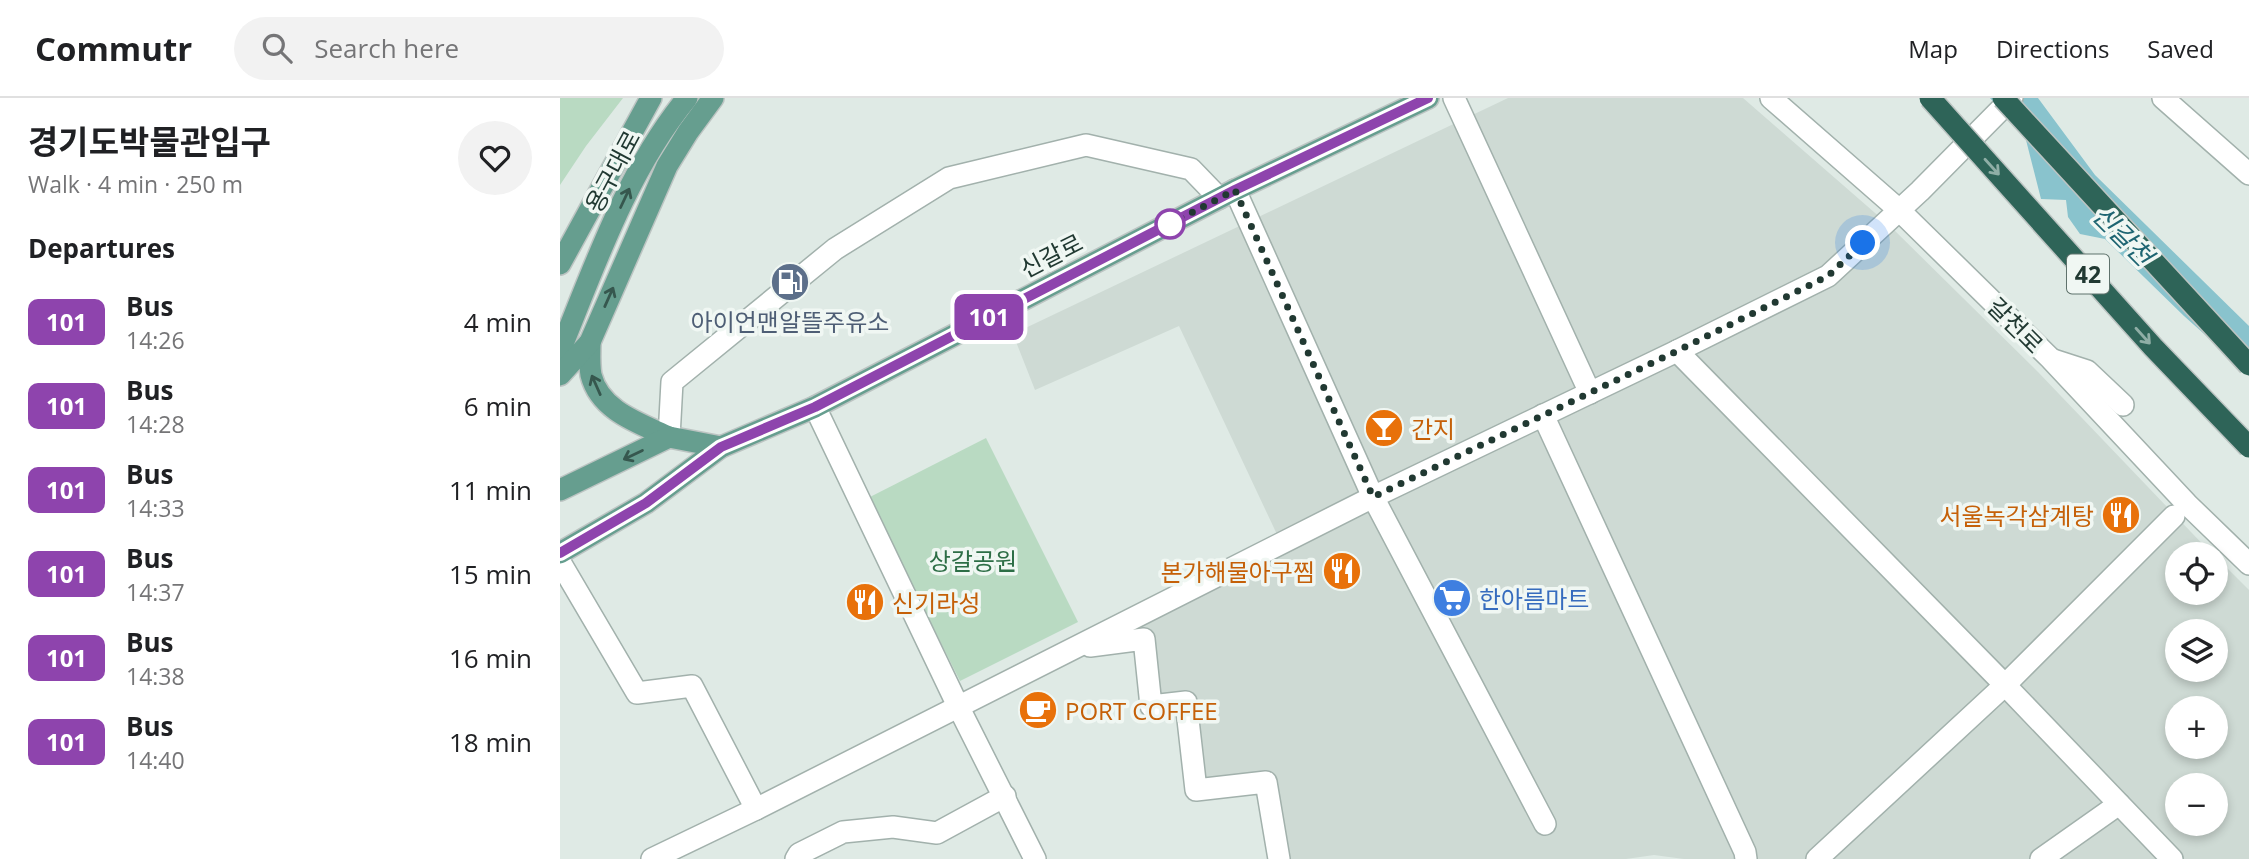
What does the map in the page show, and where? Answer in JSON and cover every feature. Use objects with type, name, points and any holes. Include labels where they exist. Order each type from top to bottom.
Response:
[{"type":"highway","name":"42","points":[[1930,98],[2153,347],[2249,447]]},
{"type":"highway","name":"42","points":[[2003,98],[2249,365]]},
{"type":"main road","name":"용구대로","points":[[560,264],[651,98]]},
{"type":"main road","name":"용구대로","points":[[560,351],[594,265],[633,183],[672,116],[687,98]]},
{"type":"main road","points":[[560,374],[590,342],[667,166],[713,98]]},
{"type":"main road","name":"신갈로","points":[[560,553],[646,503],[721,447],[815,407],[1227,194],[1428,98]]},
{"type":"main road","points":[[590,342],[591,374],[600,396],[624,416],[670,437],[721,447]]},
{"type":"main road","points":[[560,490],[670,437]]},
{"type":"street","points":[[1454,98],[1590,393]]},
{"type":"street","name":"갈천로","points":[[1771,98],[1898,209],[2051,359],[2187,503],[2249,564]]},
{"type":"street","points":[[652,859],[1373,497],[1828,276],[1920,191],[2012,98]]},
{"type":"street","points":[[2163,98],[2249,174]]},
{"type":"street","points":[[670,437],[672,382],[835,249],[949,178],[1086,145],[1191,169],[1227,194],[1373,497],[1545,824]]},
{"type":"street","points":[[1677,351],[2172,859]]},
{"type":"street","points":[[2051,359],[2087,371],[2123,405]]},
{"type":"street","points":[[815,407],[958,706],[1035,859]]},
{"type":"street","points":[[1543,415],[1746,859]]},
{"type":"street","points":[[1817,859],[2005,685],[2174,516]]},
{"type":"street","points":[[560,562],[637,693],[692,686],[756,809]]},
{"type":"street","points":[[1074,648],[1144,639],[1152,706],[1186,702],[1196,790],[1266,782],[1279,859]]},
{"type":"street","points":[[796,859],[799,854],[843,832],[893,827],[937,833],[1005,796]]},
{"type":"street","points":[[2041,859],[2119,804]]},
{"type":"shaded area","points":[[1508,98],[1743,98],[1890,226],[2038,372],[2201,542],[2165,542],[2165,605],[2228,605],[2228,569],[2249,590],[2249,859],[1684,859],[1654,855],[1626,859],[1279,859],[1266,782],[1196,790],[1186,703],[1151,706],[1144,640],[1094,638],[1281,543],[1179,326],[1035,390],[1013,334]]},
{"type":"green space","points":[[560,98],[623,98],[560,185]]},
{"type":"green space","name":"상갈공원","points":[[986,438],[1078,622],[960,681],[868,498]]},
{"type":"water","name":"신갈천","points":[[1990,98],[2038,98],[2095,175],[2249,326],[2249,374],[2184,316],[2105,239],[2080,234],[2068,217],[2066,200],[2041,199],[2026,140]]},
{"type":"bus line","name":"101","points":[[560,553],[646,503],[721,447],[815,407],[1235,190],[1428,98]]},
{"type":"place","name":"아이언맨알뜰주유소","points":[[790,282]]},
{"type":"place","name":"간지","points":[[1384,428]]},
{"type":"place","name":"서울녹각삼계탕","points":[[2121,515]]},
{"type":"place","name":"본가해물아구찜","points":[[1342,571]]},
{"type":"place","name":"한아름마트","points":[[1452,598]]},
{"type":"place","name":"신기라성","points":[[865,602]]},
{"type":"place","name":"PORT COFFEE","points":[[1038,710]]},
{"type":"route","points":[[1170,224],[1235,190],[1373,497],[1828,276],[1863,243]]}]
